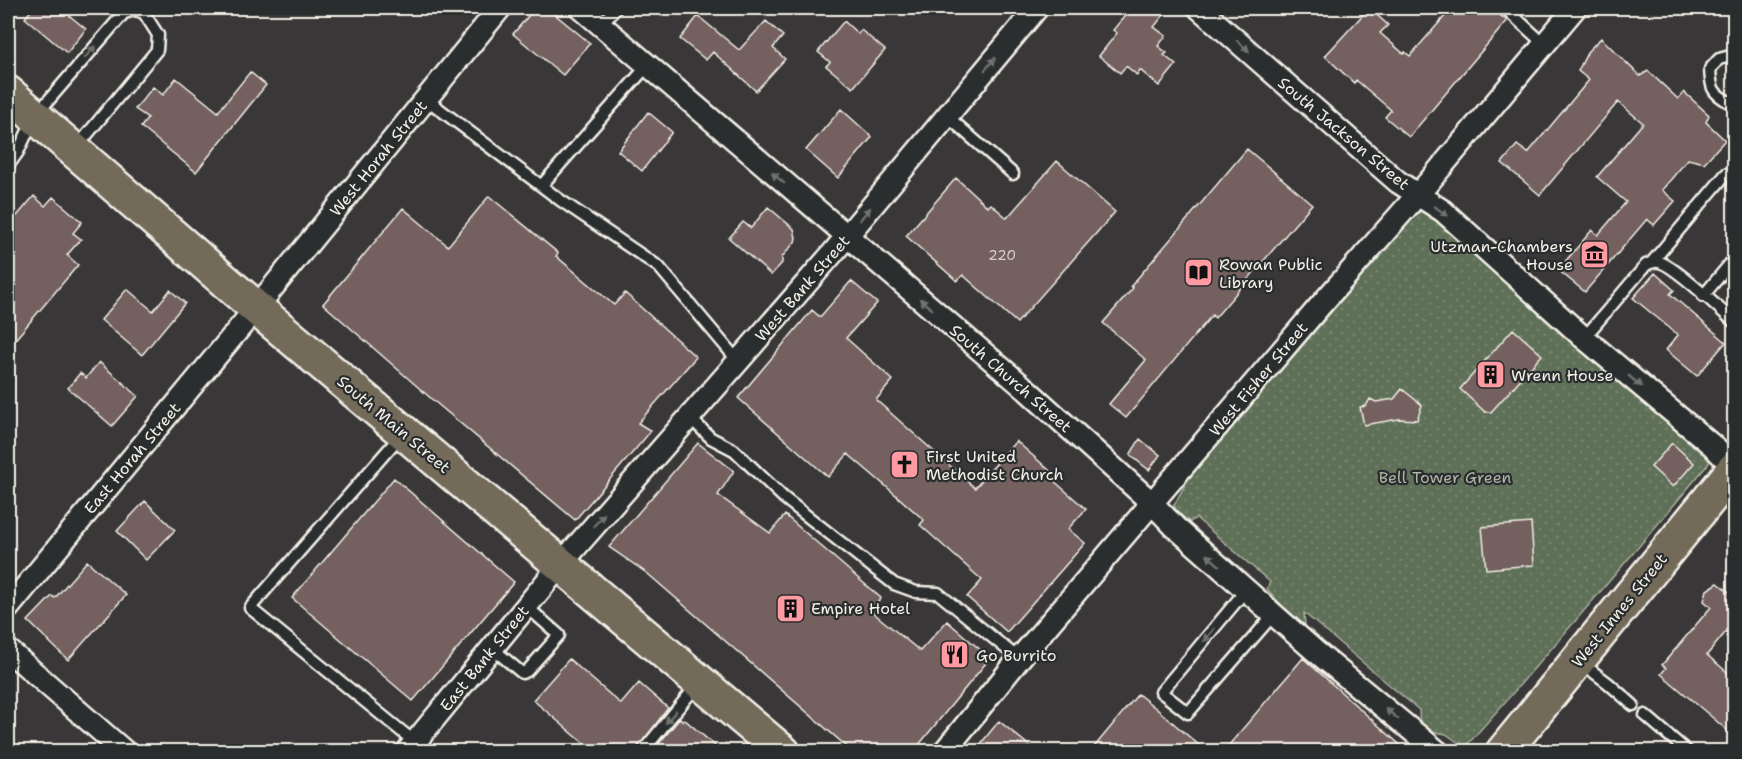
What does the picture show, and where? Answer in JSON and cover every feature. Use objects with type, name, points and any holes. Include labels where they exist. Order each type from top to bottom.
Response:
[{"type":"main road","name":"South Main Street","points":[[8,96],[35,116],[256,308],[783,752]]},
{"type":"main road","name":"West Innes Street","points":[[1503,752],[1734,468]]},
{"type":"street","name":"West Horah Street","points":[[256,308],[500,8]]},
{"type":"street","name":"South Church Street","points":[[581,8],[1027,390],[1152,503],[1175,527],[1315,651],[1438,752]]},
{"type":"street","name":"West Bank Street","points":[[561,564],[846,236],[1037,8]]},
{"type":"street","name":"South Jackson Street","points":[[1199,8],[1398,182],[1443,211],[1584,338],[1713,446],[1734,468]]},
{"type":"street","name":"West Fisher Street","points":[[944,752],[1019,659],[1318,307],[1418,195],[1575,8]]},
{"type":"street","name":"East Horah Street","points":[[8,608],[256,308]]},
{"type":"street","name":"East Bank Street","points":[[416,748],[492,648],[561,564]]},
{"type":"street","points":[[8,650],[125,752]]},
{"type":"lane","points":[[601,24],[616,8]]},
{"type":"lane","points":[[1504,8],[1544,45]]},
{"type":"lane","points":[[8,166],[18,152],[35,116],[124,13],[136,10],[144,13],[158,35],[157,50],[74,150]]},
{"type":"lane","points":[[1734,55],[1719,59],[1710,69],[1711,83],[1717,95],[1729,102],[1734,100]]},
{"type":"lane","points":[[541,186],[648,65]]},
{"type":"lane","points":[[426,99],[541,186],[659,267],[738,361]]},
{"type":"lane","points":[[947,116],[1013,174]]},
{"type":"lane","points":[[1584,338],[1726,174]]},
{"type":"lane","points":[[1703,296],[1734,259]]},
{"type":"lane","points":[[1652,262],[1661,262],[1734,322]]},
{"type":"lane","points":[[688,417],[711,438],[734,450],[784,498],[894,584],[916,592],[938,592],[1019,659]]},
{"type":"lane","points":[[404,432],[250,608],[416,748]]},
{"type":"lane","points":[[1246,590],[1161,692],[1188,713],[1274,614]]},
{"type":"lane","points":[[492,648],[522,673],[559,635],[526,606]]},
{"type":"lane","points":[[1577,660],[1633,705]]},
{"type":"lane","points":[[642,752],[700,682]]},
{"type":"lane","points":[[1645,715],[1688,752]]},
{"type":"green space","name":"Bell Tower Green","points":[[1422,210],[1429,210],[1709,454],[1709,463],[1620,569],[1468,744],[1462,745],[1446,734],[1420,729],[1419,710],[1304,613],[1305,626],[1301,627],[1267,589],[1270,582],[1196,518],[1190,522],[1183,517],[1174,505],[1190,476],[1412,218]]},
{"type":"building","points":[[33,8],[60,8],[86,29],[67,53],[25,18]]},
{"type":"building","points":[[535,8],[547,8],[590,43],[563,75],[513,34]]},
{"type":"building","points":[[1137,8],[1166,12],[1154,27],[1166,36],[1158,46],[1167,53],[1164,55],[1176,65],[1159,86],[1140,70],[1137,75],[1126,66],[1120,73],[1099,56],[1117,33],[1113,30],[1127,13]]},
{"type":"building","points":[[1369,8],[1388,25],[1380,33],[1404,54],[1405,52],[1410,56],[1452,8],[1498,8],[1501,16],[1507,21],[1409,137],[1385,117],[1391,110],[1356,80],[1354,83],[1325,56]]},
{"type":"building","points":[[698,16],[739,50],[766,21],[783,36],[773,48],[785,59],[756,91],[713,52],[706,60],[680,39]]},
{"type":"building","points":[[844,21],[858,34],[861,30],[885,50],[853,88],[826,66],[830,62],[818,52]]},
{"type":"building","points":[[1601,38],[1640,76],[1648,71],[1678,99],[1684,92],[1709,115],[1706,122],[1725,140],[1704,163],[1688,159],[1662,190],[1675,201],[1654,225],[1647,219],[1585,292],[1558,270],[1592,230],[1598,235],[1626,202],[1597,177],[1643,123],[1618,102],[1540,195],[1502,163],[1517,145],[1528,153],[1589,80],[1578,71],[1588,51]]},
{"type":"building","points":[[250,72],[266,85],[196,172],[141,127],[148,118],[135,109],[153,87],[163,95],[176,78],[218,112]]},
{"type":"building","points":[[841,109],[872,137],[838,178],[806,150]]},
{"type":"building","points":[[648,112],[672,132],[642,171],[618,151]]},
{"type":"building","name":"Rowan Public Library","points":[[1247,149],[1312,204],[1215,318],[1212,315],[1126,418],[1109,404],[1146,360],[1103,323],[1133,288],[1131,286]]},
{"type":"building","points":[[1057,161],[1115,212],[1017,323],[963,275],[957,281],[906,236],[956,178],[988,207],[991,204],[1007,218]]},
{"type":"building","points":[[34,196],[45,206],[53,197],[82,222],[73,233],[81,239],[67,255],[78,265],[8,348],[8,208],[17,216]]},
{"type":"building","points":[[489,196],[558,253],[556,256],[614,305],[625,293],[696,357],[638,423],[651,431],[575,520],[323,304],[403,208],[448,246]]},
{"type":"building","points":[[768,207],[794,229],[796,238],[782,257],[782,263],[771,275],[729,238],[743,222],[751,228]]},
{"type":"building","points":[[1655,273],[1674,290],[1670,294],[1726,342],[1697,376],[1666,350],[1678,335],[1633,298]]},
{"type":"building","name":"First United Methodist Church","points":[[851,281],[877,303],[846,338],[893,380],[876,400],[975,488],[1016,441],[1056,476],[1053,480],[1086,509],[1068,529],[1085,543],[1007,632],[967,597],[982,580],[920,525],[924,520],[889,489],[848,454],[828,477],[738,398],[812,310],[820,317]]},
{"type":"building","points":[[127,289],[153,311],[170,290],[185,303],[142,355],[101,320]]},
{"type":"building","name":"Wrenn House","points":[[1513,329],[1542,355],[1491,412],[1485,412],[1460,389]]},
{"type":"building","points":[[99,362],[138,396],[112,426],[68,388],[80,373],[86,378]]},
{"type":"building","points":[[1402,389],[1422,405],[1417,420],[1399,419],[1364,425],[1360,407],[1366,406],[1370,399],[1376,402],[1394,399]]},
{"type":"building","points":[[1140,439],[1160,455],[1149,470],[1130,455]]},
{"type":"building","points":[[698,443],[734,471],[718,495],[770,533],[785,515],[881,598],[871,611],[920,651],[947,621],[990,658],[913,752],[853,752],[648,574],[609,547]]},
{"type":"building","points":[[1672,443],[1694,463],[1673,487],[1651,467]]},
{"type":"building","points":[[394,478],[514,582],[413,701],[292,598]]},
{"type":"building","points":[[145,501],[175,530],[146,560],[117,531]]},
{"type":"building","points":[[1531,523],[1534,565],[1486,569],[1482,527]]},
{"type":"building","points":[[87,561],[126,595],[68,660],[28,621],[52,596],[55,598]]},
{"type":"building","points":[[1718,583],[1734,596],[1734,622],[1707,655],[1734,678],[1734,736],[1661,674],[1666,668],[1662,665],[1711,607],[1704,601],[1707,590]]},
{"type":"building","points":[[1303,658],[1408,752],[1223,752]]},
{"type":"building","points":[[569,659],[621,704],[639,683],[668,708],[635,752],[580,752],[586,745],[533,700]]},
{"type":"building","points":[[1138,694],[1158,710],[1207,752],[1090,752]]},
{"type":"building","points":[[680,718],[683,721],[684,719],[722,752],[652,752]]},
{"type":"building","points":[[999,721],[1037,752],[974,752]]},
{"type":"place","name":"Utzman-Chambers House","points":[[1594,255]]},
{"type":"place","name":"Rowan Public Library","points":[[1198,273]]},
{"type":"place","name":"Wrenn House","points":[[1490,375]]},
{"type":"place","name":"First United Methodist Church","points":[[905,465]]},
{"type":"place","name":"Empire Hotel","points":[[790,608]]},
{"type":"place","name":"Go Burrito","points":[[955,655]]}]
